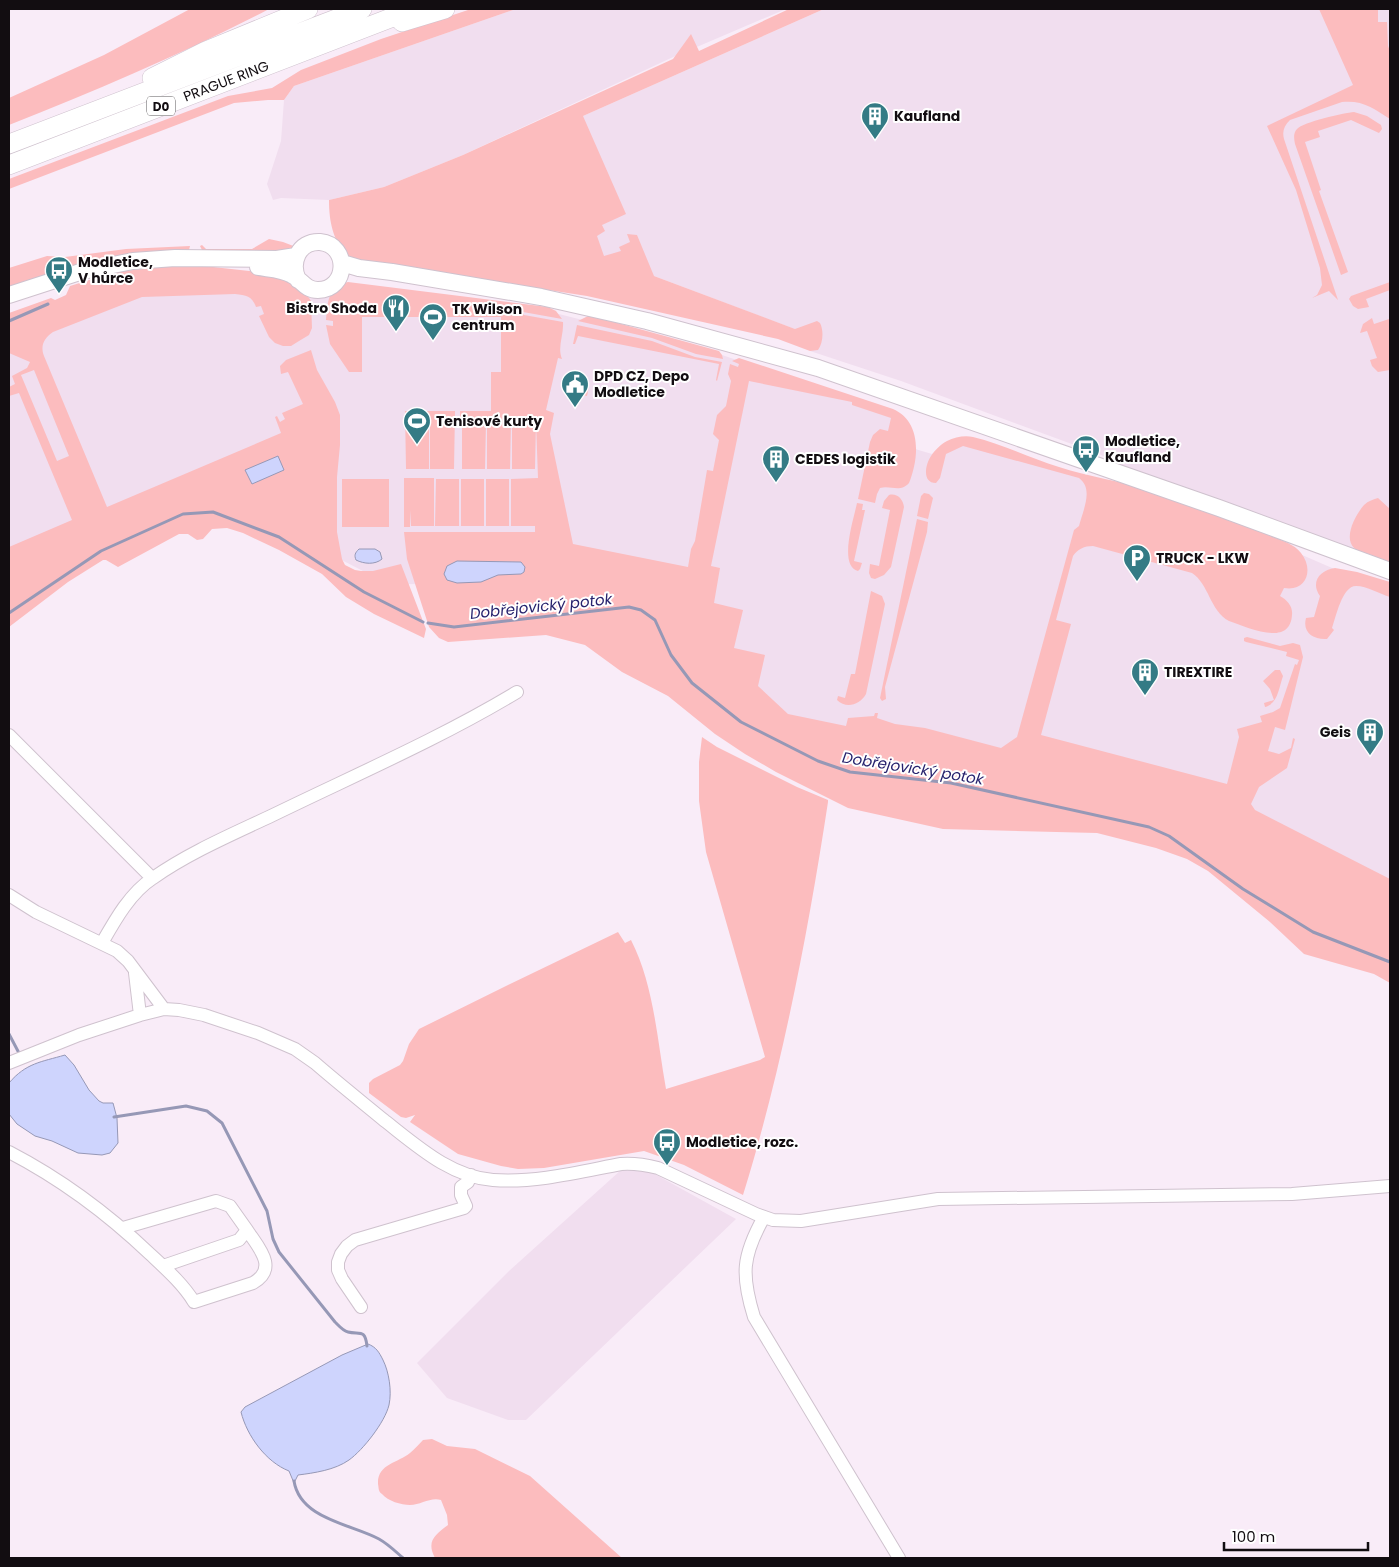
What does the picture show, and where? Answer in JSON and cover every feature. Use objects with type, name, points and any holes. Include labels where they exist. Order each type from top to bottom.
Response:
[{"type":"highway","points":[[64,123],[206,51],[308,9]]},
{"type":"highway","name":"PRAGUE RING","points":[[9,144],[362,9]]},
{"type":"highway","name":"PRAGUE RING","points":[[9,165],[414,9]]},
{"type":"highway","name":"D0","points":[[314,47],[445,9]]},
{"type":"main road","points":[[196,258],[275,270],[290,274],[309,289],[320,290],[330,287],[340,271],[340,256],[335,250],[322,242],[307,245],[296,256],[294,272],[298,280]]},
{"type":"main road","points":[[9,296],[83,272],[112,265],[154,259],[277,260],[296,256]]},
{"type":"main road","points":[[340,271],[359,268],[392,272],[541,297],[647,320],[818,368],[1219,508],[1390,571]]},
{"type":"street","points":[[102,943],[113,923],[129,902],[152,878],[208,846],[470,720],[517,692]]},
{"type":"street","points":[[9,735],[152,878]]},
{"type":"street","points":[[9,895],[36,912],[117,951],[128,961],[164,1009]]},
{"type":"street","points":[[135,972],[140,1015]]},
{"type":"street","points":[[17,1060],[80,1035],[164,1009],[204,1015],[258,1033],[295,1049],[430,1156],[471,1175],[492,1180],[538,1179],[621,1164],[640,1164],[658,1168],[764,1217],[782,1221],[801,1221],[938,1199],[1292,1194],[1390,1186]]},
{"type":"street","points":[[9,1152],[68,1187],[123,1228],[163,1266],[194,1302],[253,1283],[261,1279],[265,1272],[266,1264],[263,1254],[230,1206],[216,1202],[123,1228]]},
{"type":"street","points":[[361,1307],[338,1270],[341,1254],[356,1240],[464,1208],[466,1206],[461,1195],[461,1187],[468,1182],[471,1175]]},
{"type":"street","points":[[764,1217],[755,1232],[745,1266],[744,1278],[754,1317],[899,1558]]},
{"type":"street","points":[[163,1266],[239,1240],[247,1230]]},
{"type":"shaded area","points":[[190,9],[269,9],[205,41],[140,70],[9,125],[9,98],[104,55]]},
{"type":"shaded area","points":[[471,9],[516,9],[294,86],[284,100],[234,103],[9,189],[9,179],[228,96],[272,88],[301,70],[381,39]]},
{"type":"shaded area","points":[[516,9],[786,9],[671,58],[463,155],[384,187],[329,200],[281,198],[273,200],[267,184],[281,141],[284,100],[294,86]]},
{"type":"shaded area","points":[[789,9],[824,9],[583,116],[626,214],[602,225],[605,231],[597,236],[604,256],[621,251],[619,247],[630,242],[627,234],[637,235],[654,276],[795,329],[817,321],[820,323],[822,333],[822,340],[818,350],[810,351],[778,339],[587,296],[346,259],[335,238],[331,224],[329,200],[384,187],[463,155],[673,59],[691,34],[699,51]]},
{"type":"shaded area","points":[[824,9],[1390,9],[1390,562],[1149,478],[1099,454],[901,381],[810,351],[800,331],[654,276],[346,239],[583,116]]},
{"type":"shaded area","points":[[1319,9],[1378,9],[1378,22],[1387,22],[1390,51],[1390,119],[1373,108],[1362,104],[1342,102],[1290,120],[1283,131],[1284,139],[1338,300],[1329,291],[1312,298],[1317,295],[1322,285],[1320,268],[1296,190],[1267,126],[1353,85]]},
{"type":"shaded area","points":[[1354,112],[1367,116],[1381,125],[1382,129],[1379,133],[1351,120],[1318,131],[1320,137],[1305,142],[1321,190],[1319,191],[1348,272],[1341,275],[1295,144],[1294,136],[1297,129],[1301,126]]},
{"type":"shaded area","points":[[269,239],[296,247],[293,251],[202,250],[200,246],[202,245],[206,249],[252,249]]},
{"type":"shaded area","points":[[190,246],[189,250],[9,289],[9,268],[47,256],[65,257],[126,249]]},
{"type":"shaded area","points":[[170,266],[204,266],[285,275],[311,301],[312,328],[309,335],[291,346],[275,343],[269,337],[259,316],[264,314],[261,306],[256,307],[253,300],[235,294],[142,297],[50,334],[43,346],[44,356],[107,507],[281,433],[275,417],[277,416],[280,422],[285,419],[282,413],[303,404],[288,372],[281,374],[280,366],[286,360],[311,350],[317,370],[340,415],[337,532],[342,559],[345,565],[361,571],[373,571],[401,564],[426,629],[424,638],[374,614],[346,597],[322,574],[279,550],[243,533],[227,528],[212,529],[203,539],[197,540],[188,534],[179,534],[118,567],[103,560],[68,582],[9,627],[9,547],[72,520],[19,393],[9,396],[9,387],[15,384],[12,376],[27,368],[30,362],[9,353],[9,313],[51,298],[55,300],[66,295],[70,286],[115,272]],"holes":[[[34,370],[69,456],[57,461],[21,375]]]},
{"type":"shaded area","points":[[103,280],[523,305],[722,355],[896,414],[915,449],[932,454],[962,438],[1092,479],[1293,551],[1339,571],[1390,587],[1390,929],[1199,805],[783,726],[663,585],[388,584],[232,503],[9,567],[9,323]]},
{"type":"shaded area","points":[[348,282],[548,307],[556,311],[562,319],[523,312],[524,315],[563,322],[560,345],[562,359],[558,358],[546,410],[554,413],[550,434],[573,544],[688,567],[691,549],[695,541],[707,470],[713,471],[719,440],[713,434],[717,415],[726,406],[731,381],[728,374],[730,364],[738,367],[739,364],[732,361],[739,358],[893,409],[902,415],[909,423],[916,442],[915,463],[909,483],[902,488],[880,488],[875,503],[858,499],[870,442],[873,435],[880,429],[888,431],[891,418],[852,405],[852,402],[749,381],[711,566],[720,568],[714,603],[743,610],[734,648],[765,655],[758,686],[788,714],[846,726],[848,718],[874,716],[875,713],[878,713],[877,718],[895,724],[925,728],[1001,748],[1017,737],[1074,530],[1079,526],[1085,507],[1086,488],[1079,478],[963,446],[946,454],[940,478],[936,483],[928,480],[926,468],[929,460],[940,445],[953,438],[973,437],[1070,470],[1151,490],[1207,510],[1298,549],[1305,559],[1307,566],[1306,578],[1298,586],[1284,588],[1280,596],[1289,604],[1292,609],[1292,615],[1289,625],[1284,631],[1276,633],[1256,630],[1229,621],[1223,617],[1198,578],[1192,573],[1093,546],[1084,547],[1079,550],[1073,556],[1056,620],[1071,624],[1041,735],[1227,784],[1239,737],[1237,729],[1262,722],[1260,716],[1280,708],[1295,664],[1297,665],[1299,660],[1286,656],[1287,652],[1246,642],[1244,638],[1247,637],[1280,646],[1293,643],[1300,645],[1303,657],[1285,730],[1275,727],[1268,751],[1279,754],[1291,748],[1293,738],[1295,739],[1287,768],[1259,787],[1251,804],[1255,810],[1390,879],[1390,983],[1374,974],[1304,954],[1270,922],[1208,871],[1187,859],[1156,848],[1097,833],[943,829],[848,808],[776,772],[745,754],[715,734],[668,696],[622,672],[585,645],[546,635],[448,642],[439,638],[429,627],[407,559],[404,532],[535,532],[535,526],[511,526],[511,479],[538,478],[536,422],[535,469],[512,469],[511,422],[510,469],[487,469],[486,422],[485,469],[462,469],[462,422],[460,422],[460,411],[491,411],[491,372],[501,372],[501,317],[362,317],[362,372],[349,372],[330,344],[326,325],[333,326],[333,321],[326,320],[327,307],[332,291],[341,284]]},
{"type":"shaded area","points":[[1390,282],[1390,290],[1366,299],[1369,307],[1358,309],[1353,306],[1349,299],[1351,296]]},
{"type":"shaded area","points":[[588,316],[719,351],[723,359],[696,354],[652,338],[578,321]]},
{"type":"shaded area","points":[[1372,318],[1374,324],[1389,319],[1390,321],[1390,370],[1378,372],[1372,366],[1370,360],[1377,358],[1367,331],[1360,333],[1363,324]]},
{"type":"shaded area","points":[[577,325],[652,341],[695,357],[722,362],[717,381],[719,364],[578,336],[575,344],[573,344]]},
{"type":"shaded area","points":[[581,375],[588,381],[587,396],[570,392],[574,378]]},
{"type":"shaded area","points":[[405,411],[455,411],[454,469],[430,469],[430,421],[429,469],[406,469]]},
{"type":"shaded area","points":[[404,478],[434,478],[434,526],[411,526],[410,510],[410,527],[404,527]]},
{"type":"shaded area","points":[[342,479],[389,479],[389,527],[342,527]]},
{"type":"shaded area","points":[[436,479],[459,479],[459,526],[435,526]]},
{"type":"shaded area","points":[[461,479],[484,479],[484,526],[461,526]]},
{"type":"shaded area","points":[[486,479],[509,479],[509,526],[486,526]]},
{"type":"shaded area","points":[[924,493],[929,494],[933,498],[928,519],[917,516],[921,496]]},
{"type":"shaded area","points":[[889,495],[899,497],[904,507],[891,567],[884,575],[875,579],[871,578],[869,573],[870,564],[879,566],[890,510],[882,508],[884,501]]},
{"type":"shaded area","points":[[1378,498],[1390,509],[1390,564],[1357,551],[1350,538],[1354,520],[1361,509],[1367,502]]},
{"type":"shaded area","points":[[857,503],[863,504],[862,510],[865,510],[854,561],[862,563],[858,571],[852,567],[848,551]]},
{"type":"shaded area","points":[[917,519],[928,522],[927,532],[885,687],[886,699],[882,701],[880,698]]},
{"type":"shaded area","points":[[1335,568],[1357,572],[1390,582],[1390,597],[1365,587],[1351,587],[1340,603],[1332,628],[1334,630],[1327,639],[1322,639],[1314,637],[1307,632],[1305,623],[1306,618],[1314,617],[1320,596],[1316,586],[1318,578],[1325,571]]},
{"type":"shaded area","points":[[871,591],[882,596],[885,604],[866,694],[857,703],[844,704],[837,700],[838,696],[845,698],[851,674],[855,674]]},
{"type":"shaded area","points":[[1275,670],[1280,670],[1283,676],[1275,699],[1273,702],[1265,707],[1264,703],[1274,700],[1270,689],[1263,681]]},
{"type":"shaded area","points":[[702,737],[717,747],[797,787],[828,800],[812,901],[793,1000],[770,1099],[743,1195],[684,1165],[644,1151],[544,1168],[518,1169],[501,1166],[458,1154],[410,1122],[415,1115],[406,1118],[401,1117],[369,1093],[369,1083],[373,1079],[400,1065],[409,1044],[419,1029],[618,932],[625,943],[631,940],[645,975],[654,1013],[666,1089],[765,1057],[706,852],[699,801],[699,762]]},
{"type":"shaded area","points":[[621,1170],[651,1172],[736,1219],[526,1420],[508,1420],[447,1398],[417,1363],[509,1271]]},
{"type":"shaded area","points":[[432,1439],[447,1446],[475,1449],[530,1476],[622,1558],[435,1558],[431,1547],[433,1539],[448,1525],[447,1515],[441,1500],[437,1499],[410,1505],[391,1501],[381,1493],[378,1484],[381,1472],[385,1468],[410,1453],[423,1440]]},
{"type":"water","points":[[278,456],[284,470],[252,484],[245,470]]},
{"type":"water","points":[[359,549],[375,549],[380,552],[382,559],[369,563],[356,560],[355,554]]},
{"type":"water","points":[[457,561],[521,562],[525,567],[524,572],[521,574],[498,575],[481,582],[457,583],[447,580],[444,574],[447,566]]},
{"type":"water","points":[[65,1055],[74,1065],[89,1090],[99,1101],[113,1103],[117,1118],[118,1143],[110,1153],[102,1155],[78,1153],[52,1141],[35,1136],[17,1124],[9,1114],[9,1083],[15,1076],[34,1064]]},
{"type":"water","points":[[368,1344],[379,1352],[385,1365],[390,1388],[387,1412],[367,1443],[349,1460],[331,1469],[298,1475],[294,1483],[289,1471],[265,1455],[253,1439],[241,1412],[245,1407],[342,1355]]},
{"type":"waterway","points":[[9,321],[48,304]]},
{"type":"waterway","name":"Dobřejovický potok","points":[[9,613],[101,551],[183,514],[213,512],[279,537],[364,592],[423,622]]},
{"type":"waterway","name":"Dobřejovický potok","points":[[428,623],[454,627],[629,607],[641,610],[655,620],[671,655],[692,683],[741,722],[818,761],[850,772],[951,783],[1149,827],[1169,836],[1243,889],[1313,932],[1390,962]]},
{"type":"waterway","points":[[9,1034],[20,1055]]},
{"type":"waterway","points":[[114,1117],[186,1106],[207,1111],[222,1123],[267,1211],[273,1239],[279,1252],[335,1322],[346,1331],[363,1334],[367,1346]]},
{"type":"waterway","points":[[294,1481],[298,1494],[316,1512],[328,1519],[379,1539],[403,1558]]},
{"type":"place","name":"Kaufland","points":[[875,140]]},
{"type":"place","name":"Modletice, V hůrce","points":[[59,294]]},
{"type":"place","name":"Bistro Shoda","points":[[396,332]]},
{"type":"place","name":"TK Wilson centrum","points":[[433,341]]},
{"type":"place","name":"DPD CZ, Depo Modletice","points":[[575,408]]},
{"type":"place","name":"Tenisové kurty","points":[[417,445]]},
{"type":"place","name":"Modletice, Kaufland","points":[[1086,473]]},
{"type":"place","name":"CEDES logistik","points":[[776,483]]},
{"type":"place","name":"TRUCK - LKW","points":[[1137,582]]},
{"type":"place","name":"TIREXTIRE","points":[[1145,696]]},
{"type":"place","name":"Geis","points":[[1370,756]]},
{"type":"place","name":"Modletice, rozc.","points":[[667,1166]]}]
